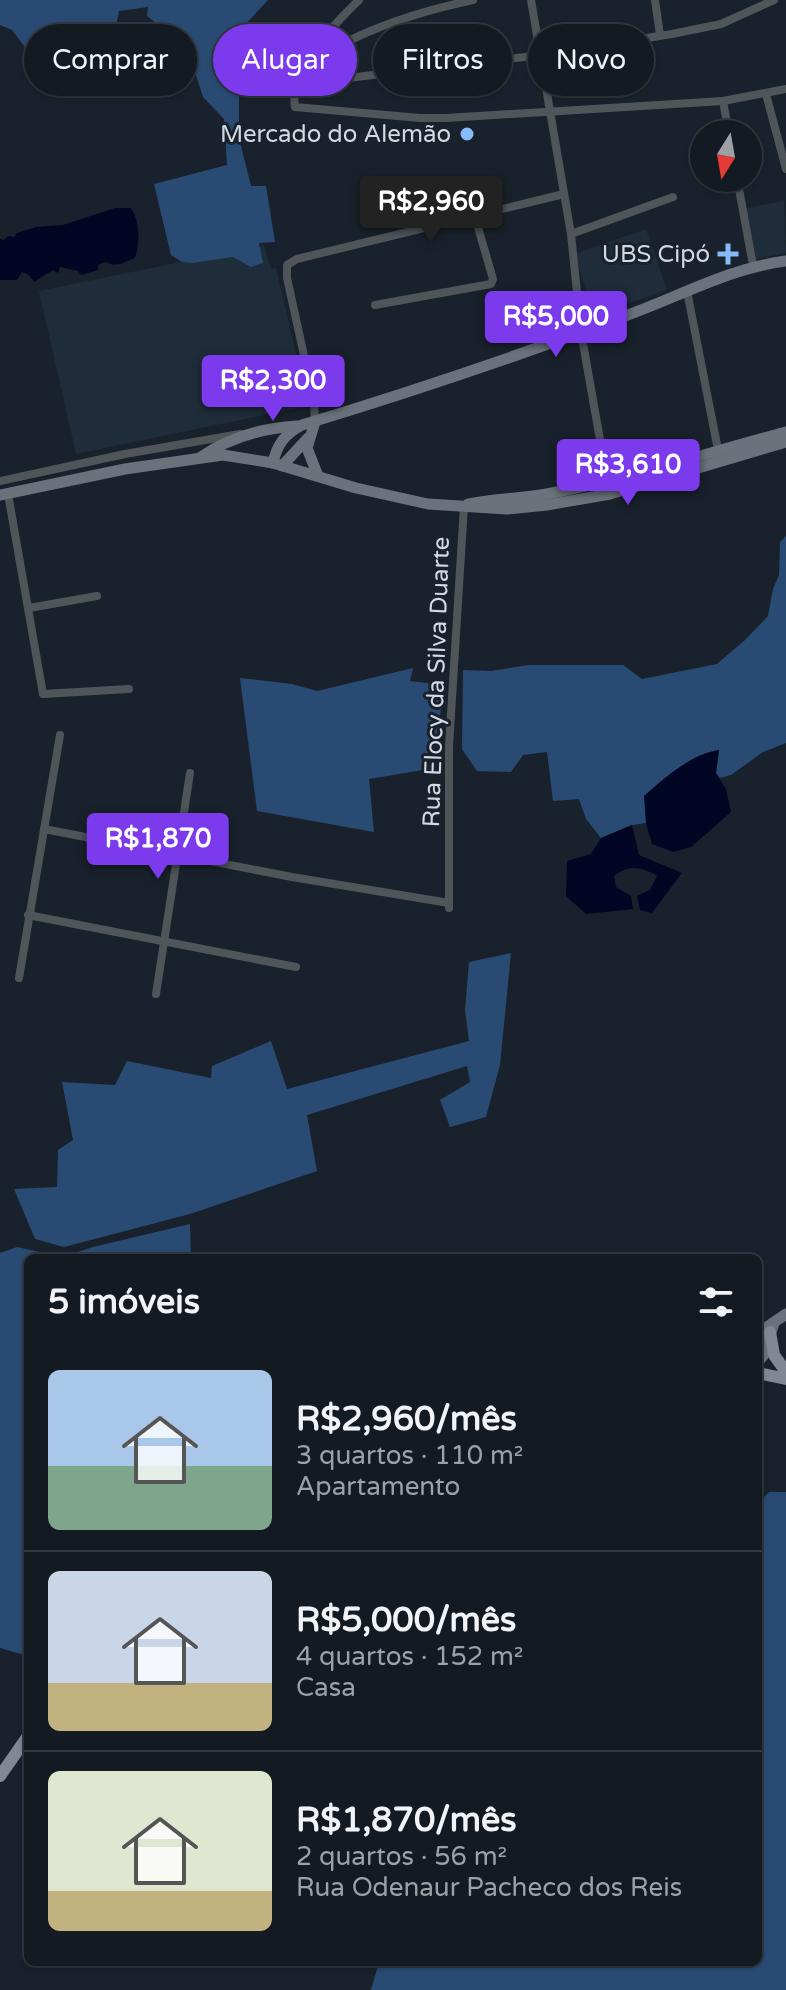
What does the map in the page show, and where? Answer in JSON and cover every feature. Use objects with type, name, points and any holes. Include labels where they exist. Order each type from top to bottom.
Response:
[{"type":"main road","points":[[200,457],[249,433],[315,422],[448,380],[753,265],[786,261]]},
{"type":"main road","points":[[315,422],[307,448],[318,476]]},
{"type":"main road","points":[[278,464],[278,446],[287,433],[302,425]]},
{"type":"main road","points":[[4,495],[125,469],[223,455],[278,464],[391,497],[428,504],[507,509],[610,494],[786,432]]},
{"type":"main road","points":[[249,433],[245,444],[252,459]]},
{"type":"main road","points":[[278,464],[311,434]]},
{"type":"main road","points":[[464,506],[487,500],[544,495],[786,442]]},
{"type":"main road","points":[[762,1357],[767,1329],[786,1314]]},
{"type":"main road","points":[[767,1329],[774,1355],[786,1372]]},
{"type":"main road","points":[[762,1374],[786,1379]]},
{"type":"main road","points":[[0,1776],[24,1742]]},
{"type":"street","points":[[337,24],[359,0]]},
{"type":"street","points":[[357,38],[391,22],[473,0]]},
{"type":"street","points":[[531,0],[535,24]]},
{"type":"street","points":[[655,0],[660,35]]},
{"type":"street","points":[[654,36],[721,24],[774,0]]},
{"type":"street","points":[[357,77],[528,57]]},
{"type":"street","points":[[296,96],[295,107],[420,118],[723,101],[786,89]]},
{"type":"street","points":[[766,94],[786,169]]},
{"type":"street","points":[[547,96],[571,234],[581,332],[610,494]]},
{"type":"street","points":[[723,101],[726,120]]},
{"type":"street","points":[[740,192],[753,265]]},
{"type":"street","points":[[315,422],[314,401],[287,278],[287,265],[297,259],[564,194]]},
{"type":"street","points":[[571,234],[673,197]]},
{"type":"street","points":[[375,305],[491,284],[493,279],[475,217]]},
{"type":"street","points":[[687,291],[719,457]]},
{"type":"street","points":[[0,481],[125,454],[249,433]]},
{"type":"street","points":[[4,495],[29,608],[43,694],[129,689]]},
{"type":"street","name":"Rua Elocy da Silva Duarte","points":[[178,855],[449,906],[449,746],[464,506]]},
{"type":"street","points":[[29,608],[97,596]]},
{"type":"street","points":[[19,978],[60,735]]},
{"type":"street","points":[[156,994],[190,773]]},
{"type":"street","points":[[44,829],[178,855]]},
{"type":"street","points":[[28,915],[296,967]]},
{"type":"shaded area","points":[[0,0],[268,0],[246,24],[213,24],[213,96],[239,96],[239,138],[251,186],[266,186],[275,242],[259,243],[263,263],[251,267],[233,257],[192,263],[182,262],[171,255],[154,184],[227,165],[224,119],[203,97],[197,78],[197,24],[157,24],[147,16],[148,7],[119,11],[116,24],[24,24],[24,46],[12,30],[0,25]]},
{"type":"shaded area","points":[[784,201],[786,253],[756,259],[747,208]]},
{"type":"shaded area","points":[[115,208],[131,208],[134,213],[138,232],[135,258],[117,264],[106,262],[98,265],[98,270],[81,275],[78,271],[60,267],[58,273],[53,270],[34,282],[22,272],[17,280],[0,280],[0,239],[14,237],[17,233],[36,227],[63,225]]},
{"type":"shaded area","points":[[646,229],[667,290],[595,315],[574,254]]},
{"type":"shaded area","points":[[264,245],[271,269],[276,268],[308,406],[76,454],[39,291]]},
{"type":"shaded area","points":[[786,536],[786,743],[763,752],[731,775],[720,778],[716,773],[719,750],[698,756],[670,774],[645,796],[646,823],[632,825],[601,838],[586,819],[579,799],[553,801],[547,752],[523,755],[511,772],[477,771],[462,749],[463,670],[491,671],[529,665],[623,665],[642,679],[717,664],[768,616],[779,575],[780,542]]},
{"type":"shaded area","points":[[413,668],[410,681],[443,685],[439,728],[423,770],[369,779],[374,832],[257,811],[240,678],[292,684],[317,691]]},
{"type":"shaded area","points":[[719,750],[716,773],[726,789],[731,812],[691,847],[673,852],[652,844],[646,823],[644,796],[688,762]]},
{"type":"shaded area","points":[[632,825],[639,855],[682,873],[652,913],[640,910],[637,896],[650,890],[657,876],[646,870],[624,870],[614,876],[616,887],[631,896],[633,909],[586,914],[566,896],[567,861],[591,854],[601,838]]},
{"type":"shaded area","points":[[511,953],[500,1065],[486,1117],[450,1127],[440,1100],[470,1082],[467,1066],[307,1115],[317,1171],[190,1214],[64,1247],[35,1239],[14,1189],[57,1187],[58,1150],[73,1140],[62,1082],[115,1085],[127,1061],[211,1078],[212,1066],[271,1041],[287,1089],[469,1041],[465,1010],[469,962]]},
{"type":"shaded area","points":[[190,1224],[191,1254],[72,1254]]},
{"type":"shaded area","points":[[17,1247],[49,1254],[24,1254],[24,1655],[0,1648],[0,1253]]},
{"type":"shaded area","points":[[769,1492],[786,1492],[786,1990],[371,1990],[378,1966],[762,1966],[762,1499]]},
{"type":"place","name":"Mercado do Alemão","points":[[467,134]]},
{"type":"place","name":"UBS Cipó","points":[[728,254]]}]
